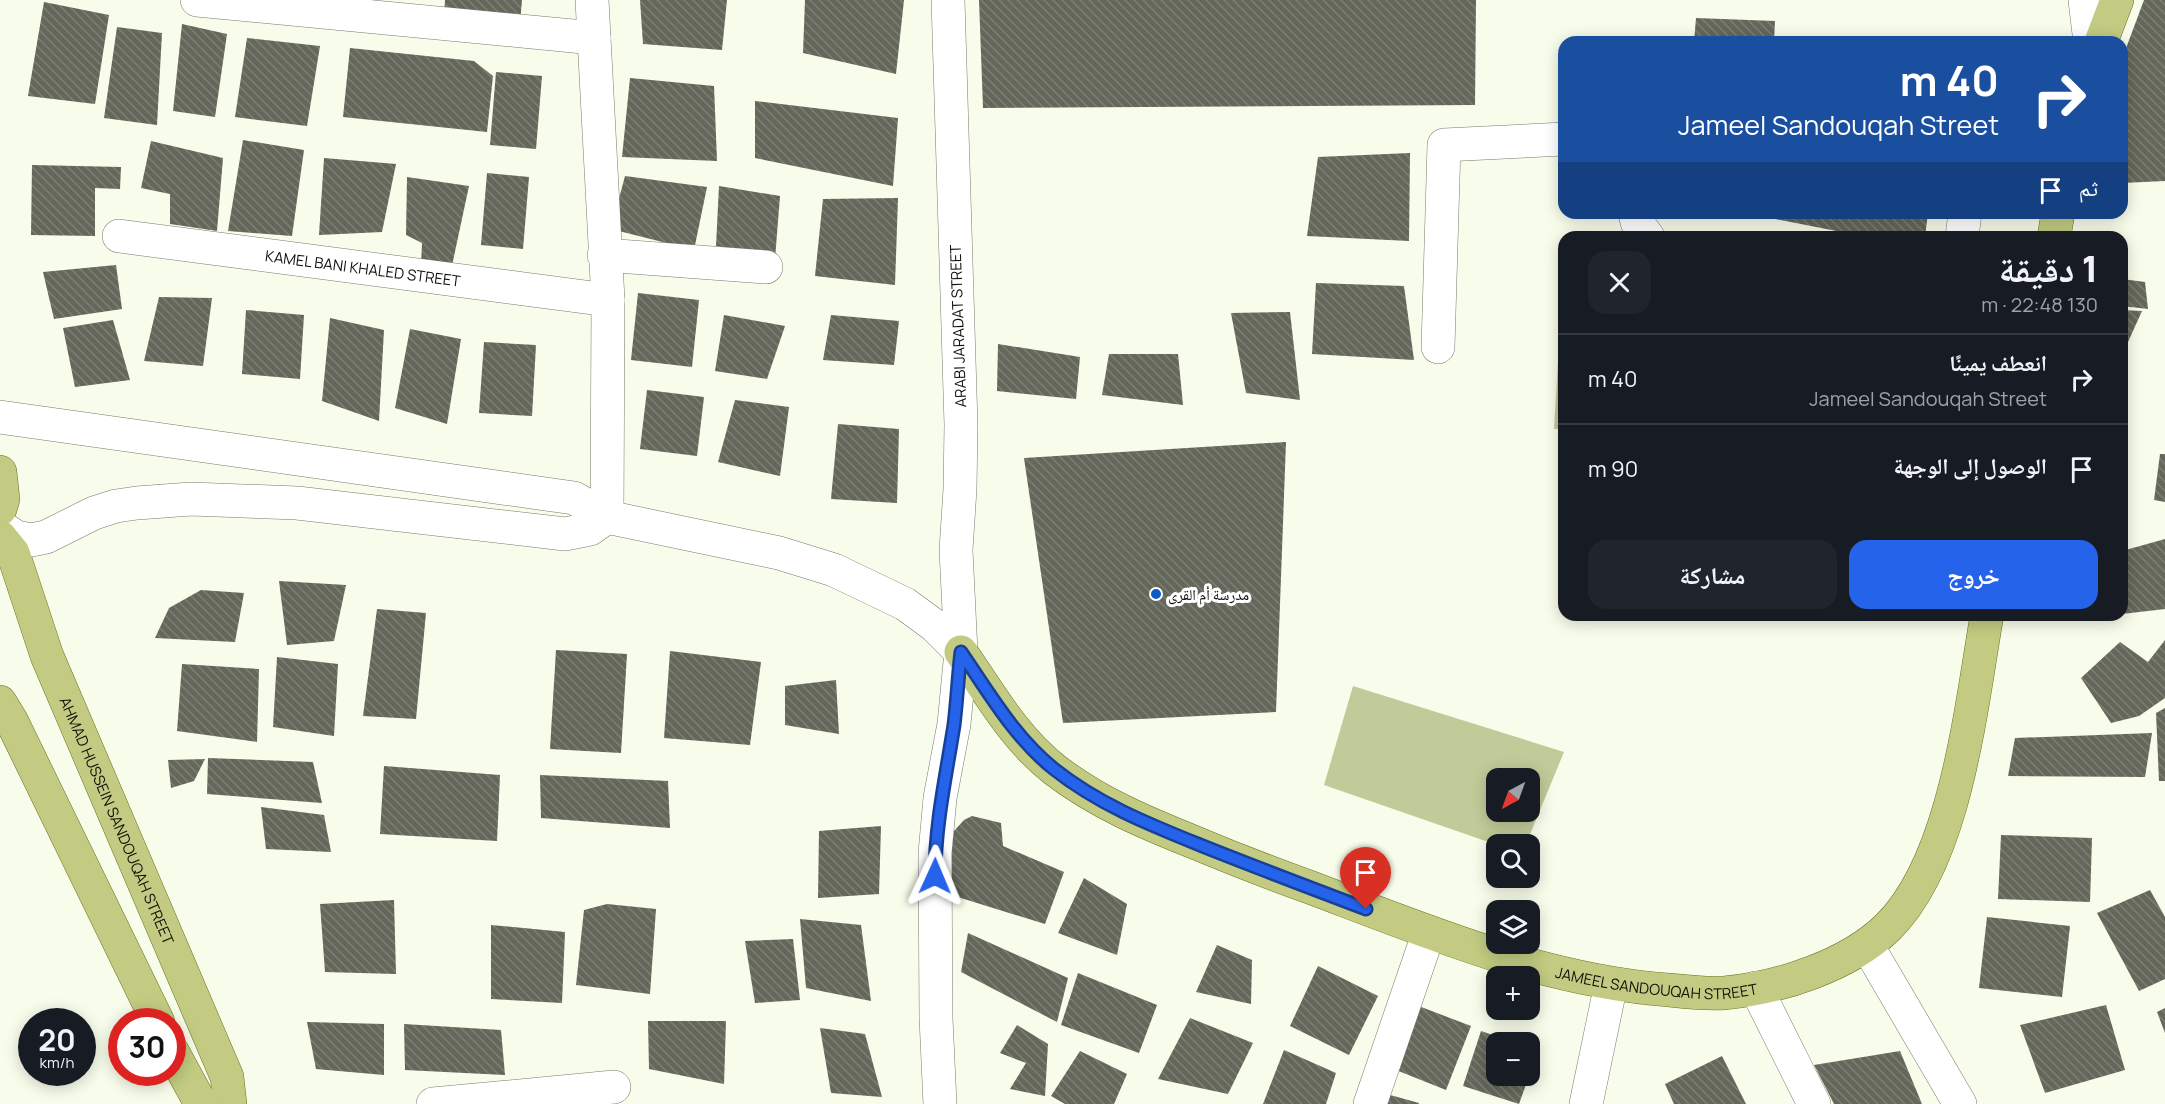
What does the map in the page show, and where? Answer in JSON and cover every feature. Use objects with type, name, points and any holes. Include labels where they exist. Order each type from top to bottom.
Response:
[{"type":"main road","points":[[2103,36],[2117,0]]},
{"type":"main road","points":[[0,472],[3,499],[0,509]]},
{"type":"main road","name":"AHMAD HUSSEIN SANDOUQAH STREET","points":[[0,537],[13,553],[47,656],[227,1077],[231,1104]]},
{"type":"main road","name":"JAMEEL SANDOUQAH STREET","points":[[961,652],[1024,741],[1054,769],[1096,798],[1135,819],[1262,870],[1429,932],[1556,972],[1611,984],[1722,993],[1788,982],[1815,973],[1868,945],[1890,925],[1904,906],[1921,879],[1948,813],[1963,749],[1986,621]]},
{"type":"main road","points":[[0,702],[11,720],[151,1008]]},
{"type":"main road","points":[[186,1077],[201,1104]]},
{"type":"street","points":[[197,0],[594,38]]},
{"type":"street","points":[[592,0],[608,300],[607,517]]},
{"type":"street","name":"ARABI JARADAT STREET","points":[[940,1104],[936,1018],[935,853],[940,798],[954,724],[961,652],[956,550],[960,489],[960,425],[948,0]]},
{"type":"street","points":[[2085,0],[2089,36]]},
{"type":"street","points":[[1438,347],[1444,145],[1558,139]]},
{"type":"street","name":"KAMEL BANI KHALED STREET","points":[[120,236],[608,300]]},
{"type":"street","points":[[604,255],[766,267]]},
{"type":"street","points":[[0,417],[574,498],[607,517],[779,554],[834,570],[905,604],[935,626],[961,652]]},
{"type":"street","points":[[0,526],[16,537],[31,540],[46,537],[94,513],[116,506],[137,502],[191,499],[297,503],[564,534],[590,529],[607,517]]},
{"type":"street","points":[[1370,1104],[1429,932]]},
{"type":"street","points":[[1868,945],[1960,1104]]},
{"type":"street","points":[[1586,1104],[1611,984]]},
{"type":"street","points":[[1756,988],[1814,1104]]},
{"type":"street","points":[[434,1104],[614,1088]]},
{"type":"green space","points":[[1558,362],[1558,429],[1554,429]]},
{"type":"green space","points":[[1353,686],[1564,752],[1540,810],[1540,768],[1486,768],[1486,822],[1535,822],[1530,834],[1486,834],[1486,841],[1324,785]]},
{"type":"building","points":[[445,0],[522,0],[520,23],[444,16]]},
{"type":"building","points":[[640,0],[727,0],[722,50],[643,44]]},
{"type":"building","points":[[805,0],[904,0],[896,74],[803,53]]},
{"type":"building","points":[[979,0],[1476,0],[1475,105],[983,108]]},
{"type":"building","points":[[2144,0],[2165,0],[2165,181],[2128,183],[2128,43]]},
{"type":"building","points":[[44,2],[109,15],[95,104],[28,96]]},
{"type":"building","points":[[1696,18],[1775,21],[1774,36],[1694,36]]},
{"type":"building","points":[[182,24],[227,34],[215,117],[173,111]]},
{"type":"building","points":[[117,27],[162,33],[157,125],[104,118]]},
{"type":"building","points":[[247,38],[320,46],[307,126],[235,117]]},
{"type":"building","points":[[350,48],[474,61],[493,76],[487,132],[343,117]]},
{"type":"building","points":[[496,72],[542,76],[536,149],[490,145]]},
{"type":"building","points":[[630,78],[714,86],[717,161],[622,157]]},
{"type":"building","points":[[755,101],[898,118],[893,186],[755,158]]},
{"type":"building","points":[[243,140],[304,150],[292,236],[228,231]]},
{"type":"building","points":[[151,141],[223,158],[217,231],[170,224],[170,194],[141,188]]},
{"type":"building","points":[[1410,153],[1409,241],[1307,236],[1318,157]]},
{"type":"building","points":[[324,158],[396,164],[382,232],[319,235]]},
{"type":"building","points":[[32,165],[121,167],[120,189],[95,188],[95,236],[31,235]]},
{"type":"building","points":[[487,173],[529,177],[523,249],[481,245]]},
{"type":"building","points":[[625,176],[707,187],[694,250],[611,229]]},
{"type":"building","points":[[407,177],[469,186],[450,275],[421,266],[422,243],[406,235]]},
{"type":"building","points":[[719,186],[780,196],[775,259],[716,246]]},
{"type":"building","points":[[898,198],[895,285],[815,276],[823,199]]},
{"type":"building","points":[[1776,219],[1927,219],[1926,231],[1836,231]]},
{"type":"building","points":[[116,265],[122,309],[54,319],[43,272]]},
{"type":"building","points":[[2128,280],[2145,282],[2148,309],[2128,307]]},
{"type":"building","points":[[1316,283],[1404,286],[1414,360],[1312,354]]},
{"type":"building","points":[[638,293],[699,300],[692,367],[631,360]]},
{"type":"building","points":[[159,297],[212,298],[203,366],[144,361]]},
{"type":"building","points":[[246,310],[304,315],[300,379],[242,374]]},
{"type":"building","points":[[2128,310],[2142,311],[2128,342]]},
{"type":"building","points":[[1290,312],[1300,400],[1246,393],[1231,313]]},
{"type":"building","points":[[724,315],[785,326],[767,379],[715,371]]},
{"type":"building","points":[[831,315],[899,321],[894,365],[823,360]]},
{"type":"building","points":[[330,318],[384,330],[379,421],[322,401]]},
{"type":"building","points":[[113,320],[130,380],[75,387],[63,328]]},
{"type":"building","points":[[410,329],[461,339],[447,424],[395,408]]},
{"type":"building","points":[[484,342],[536,345],[532,416],[479,413]]},
{"type":"building","points":[[998,344],[1080,357],[1076,399],[997,391]]},
{"type":"building","points":[[1109,354],[1178,354],[1183,405],[1102,395]]},
{"type":"building","points":[[647,390],[704,397],[697,456],[640,449]]},
{"type":"building","points":[[735,400],[789,407],[780,476],[718,462]]},
{"type":"building","points":[[838,424],[899,429],[897,503],[831,499]]},
{"type":"building","points":[[1286,442],[1276,712],[1063,723],[1024,458]]},
{"type":"building","points":[[2160,454],[2165,454],[2165,502],[2154,500]]},
{"type":"building","points":[[2165,539],[2165,609],[2128,613],[2128,549]]},
{"type":"building","points":[[279,581],[346,585],[334,641],[287,645]]},
{"type":"building","points":[[201,590],[244,593],[235,642],[155,638],[169,608]]},
{"type":"building","points":[[377,609],[426,613],[416,719],[363,716]]},
{"type":"building","points":[[2165,640],[2165,698],[2139,716],[2111,723],[2081,678],[2120,642],[2148,662]]},
{"type":"building","points":[[556,650],[627,654],[621,753],[550,749]]},
{"type":"building","points":[[670,651],[761,662],[750,745],[664,738]]},
{"type":"building","points":[[277,657],[338,664],[334,736],[273,727]]},
{"type":"building","points":[[182,664],[259,669],[257,742],[177,731]]},
{"type":"building","points":[[836,680],[839,734],[785,725],[785,686]]},
{"type":"building","points":[[2165,708],[2165,781],[2159,781],[2156,713]]},
{"type":"building","points":[[2152,733],[2145,777],[2008,776],[2015,738]]},
{"type":"building","points":[[208,758],[313,762],[322,803],[207,794]]},
{"type":"building","points":[[205,759],[194,781],[171,788],[168,760]]},
{"type":"building","points":[[384,766],[500,775],[497,841],[380,834]]},
{"type":"building","points":[[540,775],[668,781],[670,828],[541,818]]},
{"type":"building","points":[[261,807],[324,815],[331,852],[266,849]]},
{"type":"building","points":[[972,816],[1001,823],[1003,846],[1064,872],[1045,924],[948,894],[954,831],[964,820]]},
{"type":"building","points":[[881,826],[879,894],[818,898],[819,831]]},
{"type":"building","points":[[2001,835],[2092,838],[2090,902],[1998,899]]},
{"type":"building","points":[[1084,878],[1127,904],[1117,955],[1058,933]]},
{"type":"building","points":[[2150,890],[2165,917],[2165,979],[2139,991],[2097,913]]},
{"type":"building","points":[[394,900],[396,974],[325,972],[320,904]]},
{"type":"building","points":[[607,904],[656,909],[650,994],[576,985],[584,910]]},
{"type":"building","points":[[1987,917],[2070,926],[2062,997],[1979,988]]},
{"type":"building","points":[[800,919],[861,925],[871,1001],[806,988]]},
{"type":"building","points":[[491,925],[565,932],[562,1003],[491,999]]},
{"type":"building","points":[[968,933],[1068,978],[1057,1022],[961,972]]},
{"type":"building","points":[[793,939],[800,1000],[755,1003],[745,941]]},
{"type":"building","points":[[1217,945],[1252,960],[1251,1004],[1196,992]]},
{"type":"building","points":[[1318,966],[1378,996],[1349,1055],[1290,1026]]},
{"type":"building","points":[[1078,973],[1157,1005],[1139,1053],[1061,1025]]},
{"type":"building","points":[[1416,1005],[1471,1026],[1446,1090],[1391,1068]]},
{"type":"building","points":[[2106,1005],[2125,1070],[2045,1093],[2020,1025]]},
{"type":"building","points":[[2165,1008],[2165,1033],[2157,1012]]},
{"type":"building","points":[[1190,1018],[1253,1043],[1228,1094],[1158,1079]]},
{"type":"building","points":[[648,1021],[726,1021],[724,1084],[649,1069]]},
{"type":"building","points":[[307,1022],[384,1024],[384,1075],[316,1069]]},
{"type":"building","points":[[404,1024],[501,1030],[505,1075],[405,1070]]},
{"type":"building","points":[[1017,1025],[1048,1044],[1045,1096],[1010,1089],[1026,1063],[1000,1053]]},
{"type":"building","points":[[820,1028],[865,1034],[882,1097],[831,1093]]},
{"type":"building","points":[[1481,1031],[1486,1033],[1486,1086],[1525,1086],[1519,1104],[1463,1086]]},
{"type":"building","points":[[1284,1050],[1336,1073],[1326,1104],[1263,1104]]},
{"type":"building","points":[[1080,1051],[1127,1074],[1114,1104],[1065,1104],[1051,1096]]},
{"type":"building","points":[[1900,1051],[1922,1104],[1834,1104],[1814,1065]]},
{"type":"building","points":[[1722,1056],[1746,1104],[1674,1104],[1665,1084]]},
{"type":"building","points":[[1383,1093],[1419,1103],[1419,1104],[1380,1104]]},
{"type":"place","name":"مدرسة أم القرى","points":[[1156,594]]},
{"type":"route","points":[[935,876],[940,798],[954,724],[961,652],[1024,741],[1054,769],[1096,798],[1135,819],[1366,909]]}]
